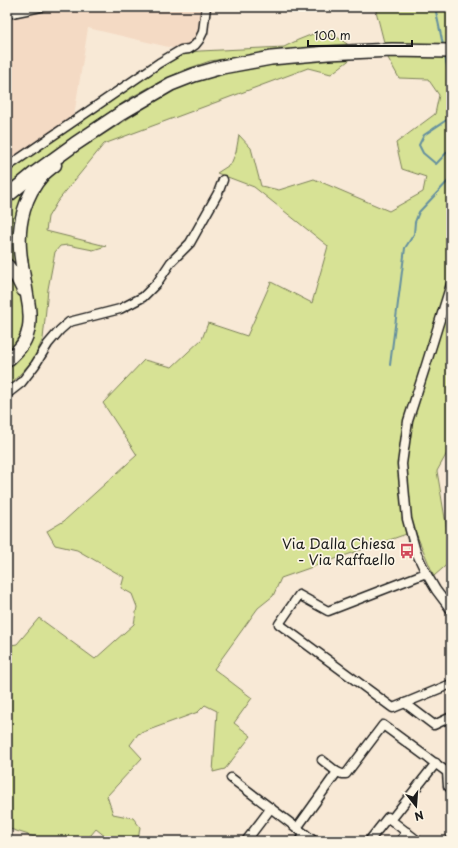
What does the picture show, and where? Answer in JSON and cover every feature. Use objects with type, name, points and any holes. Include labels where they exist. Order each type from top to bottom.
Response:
[{"type":"main road","points":[[7,196],[35,172],[75,144],[154,93],[182,79],[194,75],[222,67],[271,58],[392,50],[451,50]]},
{"type":"main road","points":[[7,360],[18,351],[26,339],[29,325],[30,314],[20,250],[20,234],[29,195],[43,175],[65,156],[144,104],[154,93]]},
{"type":"main road","points":[[7,266],[17,278],[28,302]]},
{"type":"street","points":[[7,14],[41,7]]},
{"type":"street","points":[[7,167],[159,63],[181,50],[189,49],[195,46],[203,32],[206,7]]},
{"type":"street","points":[[7,394],[21,383],[35,365],[48,344],[69,322],[120,310],[143,297],[157,283],[171,262],[190,243],[218,193],[223,180]]},
{"type":"street","points":[[451,284],[408,421],[402,464],[407,519],[416,552],[436,590],[451,610]]},
{"type":"street","points":[[426,573],[328,611],[299,595],[279,624],[393,708],[451,684]]},
{"type":"street","points":[[405,703],[434,725],[451,717]]},
{"type":"street","points":[[322,760],[337,772],[346,774],[383,725],[436,763],[449,770],[448,786],[451,789]]},
{"type":"street","points":[[392,820],[436,763]]},
{"type":"street","points":[[297,828],[337,772]]},
{"type":"street","points":[[231,778],[314,841]]},
{"type":"street","points":[[246,841],[271,808]]},
{"type":"street","points":[[369,841],[388,818],[418,841]]},
{"type":"street","points":[[400,841],[407,832]]},
{"type":"street","points":[[300,841],[305,834]]},
{"type":"shaded area","points":[[7,7],[206,7],[199,40],[181,50],[88,28],[73,122],[7,167]]},
{"type":"green space","points":[[375,7],[451,7],[451,446],[437,471],[447,530],[451,531],[451,561],[434,576],[415,531],[281,578],[273,596],[258,608],[214,669],[252,698],[234,723],[251,736],[225,769],[213,772],[217,711],[205,705],[198,712],[138,734],[130,745],[142,758],[107,796],[113,814],[133,818],[140,827],[138,841],[111,841],[96,829],[86,841],[47,841],[7,828],[7,649],[11,645],[17,644],[39,618],[95,659],[134,624],[137,607],[132,594],[121,588],[124,577],[77,550],[55,545],[47,531],[64,521],[137,455],[103,403],[144,360],[172,367],[202,339],[208,323],[247,336],[271,282],[312,303],[328,246],[254,187],[217,173],[231,164],[236,152],[239,135],[251,148],[261,186],[279,190],[314,179],[389,211],[423,192],[426,177],[402,169],[396,143],[435,114],[439,95],[428,79],[399,78],[388,58]]},
{"type":"green space","points":[[324,32],[337,37],[350,46],[271,52],[210,61],[184,70],[130,98],[63,144],[7,187],[7,171],[173,58],[184,53],[200,51],[284,47],[313,34]]},
{"type":"green space","points":[[352,58],[331,74],[308,68],[104,144],[57,202],[48,217],[46,231],[106,246],[93,250],[68,245],[60,246],[55,252],[48,289],[43,339],[33,360],[10,385],[7,383],[7,368],[18,360],[26,348],[36,315],[23,247],[29,208],[46,176],[65,159],[159,98],[198,79],[277,64]]},
{"type":"green space","points":[[25,190],[20,274],[7,261],[7,204]]},
{"type":"green space","points":[[7,269],[15,280],[21,293],[24,313],[23,325],[20,334],[7,353]]},
{"type":"waterway","points":[[435,7],[443,45]]},
{"type":"waterway","points":[[445,56],[451,84]]},
{"type":"waterway","points":[[451,117],[424,135],[419,145],[423,153],[436,164],[451,148]]},
{"type":"waterway","points":[[390,365],[405,248],[414,234],[415,222],[419,212],[451,178]]},
{"type":"place","name":"Via Dalla Chiesa - Via Raffaello","points":[[407,551]]}]
